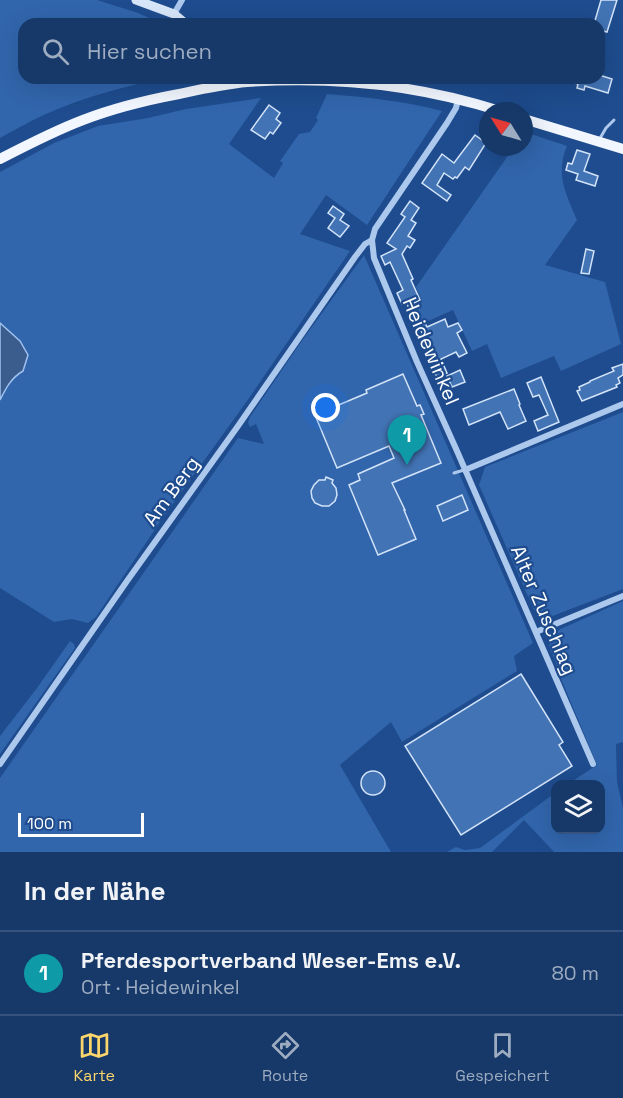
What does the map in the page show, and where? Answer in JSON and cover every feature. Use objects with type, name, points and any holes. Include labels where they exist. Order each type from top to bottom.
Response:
[{"type":"main road","points":[[136,0],[174,14],[179,18]]},
{"type":"main road","points":[[0,159],[83,120],[205,84]]},
{"type":"main road","points":[[363,84],[414,90],[479,105]]},
{"type":"main road","points":[[533,122],[623,149]]},
{"type":"street","points":[[174,14],[182,0]]},
{"type":"street","points":[[372,240],[380,220],[447,123],[456,108],[458,99]]},
{"type":"street","name":"Heidewinkel","points":[[372,240],[374,258],[465,470]]},
{"type":"street","name":"Am Berg","points":[[0,764],[349,266],[365,244],[372,240]]},
{"type":"street","points":[[465,470],[623,405]]},
{"type":"street","name":"Alter Zuschlag","points":[[465,470],[593,764]]},
{"type":"street","points":[[536,632],[623,596]]},
{"type":"lane","points":[[599,141],[614,120]]},
{"type":"lane","points":[[454,473],[465,470]]},
{"type":"shaded area","points":[[0,0],[97,0],[149,18],[18,18],[18,84],[138,84],[75,102],[0,138]]},
{"type":"shaded area","points":[[327,94],[385,100],[442,111],[367,225],[326,195],[300,234],[350,251],[96,617],[88,623],[72,619],[54,622],[0,588],[0,400],[12,380],[23,371],[20,341],[0,323],[0,172],[54,143],[98,126],[186,109],[261,98],[229,144],[274,178],[283,163],[280,161],[299,134],[310,132],[318,120],[316,118]]},
{"type":"shaded area","points":[[533,135],[567,146],[562,166],[563,184],[577,220],[545,265],[605,282],[621,344],[561,371],[554,356],[501,378],[487,344],[472,351],[453,310],[417,326],[410,308],[422,302],[416,287],[508,156],[533,156]]},
{"type":"shaded area","points":[[364,255],[533,643],[514,656],[517,671],[402,742],[391,722],[340,765],[391,852],[0,852],[0,778],[238,438],[264,444],[256,424],[250,427],[248,423],[250,417]]},
{"type":"shaded area","points":[[0,323],[20,341],[28,355],[23,371],[12,380],[0,400]]},
{"type":"shaded area","points":[[623,412],[623,589],[550,617],[534,610],[479,485],[485,467]]},
{"type":"shaded area","points":[[623,601],[623,742],[616,744],[617,782],[623,808],[623,852],[554,852],[524,820],[492,852],[447,852],[456,847],[465,850],[480,848],[551,796],[551,834],[605,834],[605,780],[574,780],[597,765],[549,646],[554,632]]},
{"type":"shaded area","points":[[70,641],[75,648],[0,754],[0,736]]},
{"type":"building","points":[[601,0],[617,0],[607,32],[605,32],[605,18],[596,18]]},
{"type":"building","points":[[605,77],[612,79],[608,93],[585,86],[584,90],[577,88],[578,84],[605,84]]},
{"type":"building","points":[[269,105],[280,113],[276,119],[281,123],[273,134],[270,132],[265,139],[251,130]]},
{"type":"building","points":[[475,135],[479,138],[479,154],[469,170],[465,167],[457,178],[453,179],[444,173],[437,185],[451,195],[447,201],[422,183],[442,154],[454,163]]},
{"type":"building","points":[[577,150],[590,154],[584,171],[598,176],[595,186],[576,180],[578,174],[566,170],[568,163],[572,164]]},
{"type":"building","points":[[410,201],[419,208],[411,220],[416,223],[408,236],[415,240],[402,254],[420,300],[408,306],[406,301],[402,304],[397,293],[403,290],[390,262],[385,265],[381,256],[396,249],[387,243],[405,217],[401,214]]},
{"type":"building","points":[[333,206],[344,214],[340,220],[349,226],[340,237],[328,228],[335,218],[328,213]]},
{"type":"building","points":[[586,249],[594,251],[589,274],[581,273]]},
{"type":"building","points":[[445,319],[448,327],[458,323],[462,330],[457,333],[467,353],[459,357],[456,352],[441,359],[447,373],[437,377],[434,371],[438,369],[419,326],[425,323],[427,327]]},
{"type":"building","points":[[623,364],[623,375],[618,378],[620,383],[616,385],[617,387],[582,401],[577,391],[580,390],[579,387],[614,371],[612,368]]},
{"type":"building","points":[[460,370],[465,382],[452,387],[447,376]]},
{"type":"building","points":[[403,374],[417,406],[420,405],[424,414],[421,415],[441,463],[392,483],[416,539],[378,555],[349,485],[360,480],[358,474],[394,458],[389,446],[337,468],[315,415],[367,393],[366,390]]},
{"type":"building","points":[[541,377],[559,422],[538,431],[534,421],[548,415],[539,395],[533,397],[527,383]]},
{"type":"building","points":[[514,389],[526,421],[508,429],[500,412],[469,425],[463,409]]},
{"type":"building","points":[[326,477],[333,480],[337,495],[335,501],[329,506],[322,506],[315,503],[311,491],[319,480],[325,480]]},
{"type":"building","points":[[462,495],[468,510],[443,521],[437,506]]},
{"type":"building","points":[[521,674],[563,742],[559,745],[572,766],[461,835],[405,746]]},
{"type":"building","points":[[373,771],[382,774],[385,783],[382,792],[373,795],[364,792],[361,783],[364,774]]},
{"type":"place","name":"Pferdesportverband Weser-Ems e.V.","points":[[407,465]]}]
